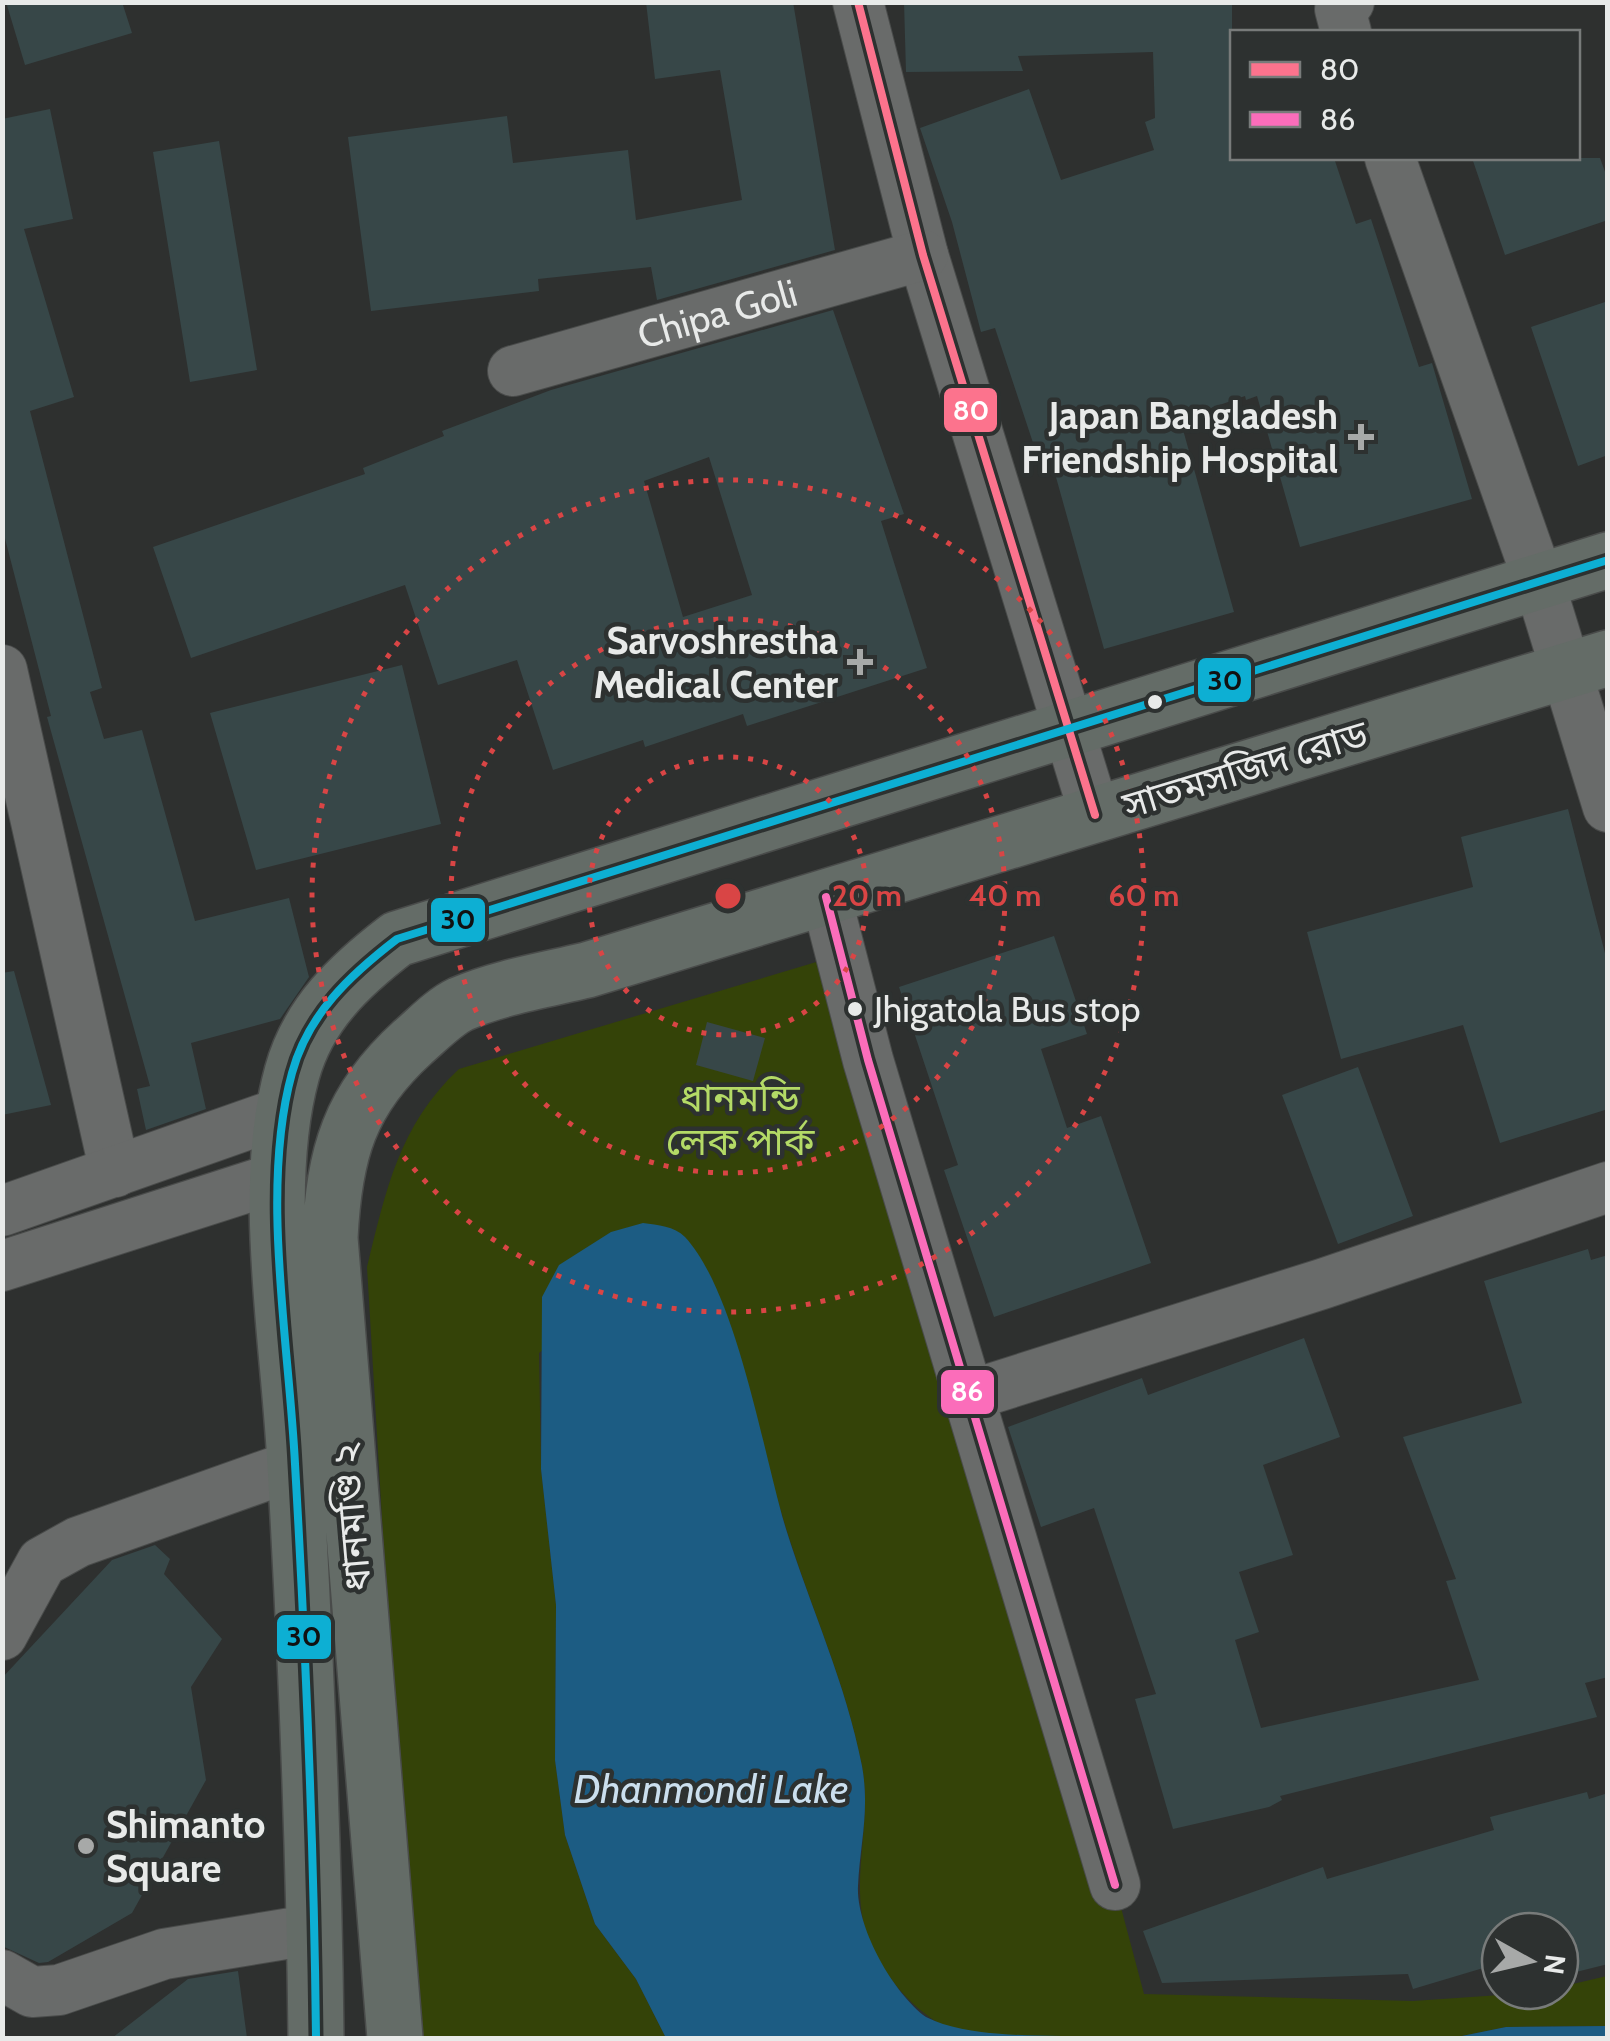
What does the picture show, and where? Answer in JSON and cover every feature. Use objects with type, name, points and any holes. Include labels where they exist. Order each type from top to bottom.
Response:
[{"type":"main road","points":[[1066,730],[1608,560]]},
{"type":"main road","name":"সাতমসজিদ রোড","points":[[429,1028],[458,1006],[499,990],[587,970],[1587,664]]},
{"type":"main road","name":"ধানমণ্ডি ২","points":[[316,2038],[316,1929],[296,1465],[276,1178],[276,1144],[305,1037],[328,1000],[361,966],[397,939],[1066,730]]},
{"type":"main road","name":"ধানমণ্ডি ২","points":[[394,2038],[331,1283],[331,1204],[340,1148],[353,1117],[374,1084],[429,1028]]},
{"type":"main road","points":[[283,1112],[340,1148]]},
{"type":"main road","points":[[276,1178],[340,1148]]},
{"type":"street","points":[[858,2],[923,255],[1094,815]]},
{"type":"street","points":[[1391,160],[1539,582],[1587,664],[1608,808]]},
{"type":"street","name":"Chipa Goli","points":[[514,371],[923,255]]},
{"type":"street","points":[[2,670],[115,1172]]},
{"type":"street","points":[[826,897],[868,1060],[1115,1885]]},
{"type":"street","points":[[2,1210],[283,1112]]},
{"type":"street","points":[[2,1266],[276,1178]]},
{"type":"street","points":[[968,1396],[1322,1284],[1608,1187]]},
{"type":"street","points":[[2,1635],[42,1562],[78,1542],[296,1465]]},
{"type":"street","points":[[2,1975],[32,1992],[60,1990],[192,1948],[316,1929]]},
{"type":"green space","name":"ধানমন্ডি লেক পার্ক","points":[[823,960],[1115,1885],[1144,1994],[1413,2001],[1480,1996],[1480,2011],[1580,2011],[1580,1982],[1607,1976],[1607,2026],[1506,2027],[1452,2038],[994,2038],[952,2030],[921,2011],[884,1969],[868,1938],[860,1896],[865,1788],[855,1735],[786,1528],[733,1344],[685,1237],[539,1353],[541,1469],[556,1605],[555,1760],[565,1835],[595,1924],[636,1979],[666,2038],[413,2038],[367,1267],[389,1185],[409,1136],[439,1090],[459,1069]]},
{"type":"water","name":"Dhanmondi Lake","points":[[643,1223],[671,1228],[685,1237],[703,1263],[734,1334],[786,1529],[855,1735],[865,1798],[859,1902],[870,1939],[889,1976],[926,2017],[945,2025],[989,2033],[1104,2038],[666,2038],[636,1979],[595,1924],[565,1835],[555,1760],[556,1605],[541,1469],[542,1297],[559,1265],[611,1232]]},
{"type":"water","points":[[1607,2026],[1607,2038],[1452,2038],[1506,2027]]},
{"type":"building","points":[[6,2],[122,2],[132,33],[25,65]]},
{"type":"building","points":[[646,2],[793,2],[835,250],[657,300],[651,267],[538,279],[539,291],[371,311],[348,137],[507,116],[513,163],[628,150],[636,220],[742,200],[720,70],[655,79]]},
{"type":"building","points":[[904,2],[1232,2],[1230,160],[1335,160],[1356,224],[1371,219],[1419,367],[1432,363],[1472,499],[1300,547],[1257,396],[1246,400],[1245,396],[1180,419],[1234,612],[1104,649],[1054,470],[1043,473],[995,328],[981,332],[952,222],[920,128],[1029,89],[1061,180],[1154,150],[1145,122],[1155,118],[1153,52],[1018,56],[1023,71],[906,72]]},
{"type":"building","points":[[50,109],[73,219],[24,229],[74,397],[30,411],[102,688],[90,692],[104,739],[142,730],[195,921],[289,898],[309,977],[280,1019],[191,1043],[206,1109],[146,1130],[137,1089],[150,1086],[47,717],[51,716],[2,527],[2,119]]},
{"type":"building","points":[[219,141],[257,370],[190,382],[153,152]]},
{"type":"building","points":[[1600,158],[1608,180],[1608,220],[1505,255],[1473,160]]},
{"type":"building","points":[[1608,301],[1608,455],[1578,466],[1531,327]]},
{"type":"building","points":[[833,310],[904,514],[881,521],[927,668],[747,726],[743,714],[645,747],[643,740],[553,770],[517,660],[438,685],[405,585],[191,658],[153,547],[365,474],[363,468],[444,436],[442,431],[551,390]],"holes":[[[709,457],[752,595],[683,617],[644,481]]]},
{"type":"building","points":[[402,665],[441,824],[256,870],[210,713]]},
{"type":"building","points":[[1568,809],[1608,965],[1608,1109],[1500,1143],[1463,1025],[1341,1059],[1307,932],[1473,887],[1461,837]]},
{"type":"building","points":[[1054,936],[1087,1034],[1041,1049],[1067,1128],[1101,1116],[1151,1263],[994,1317],[944,1170],[958,1165],[899,987]]},
{"type":"building","points":[[14,971],[51,1105],[2,1115],[2,973]]},
{"type":"building","points":[[707,1022],[765,1038],[753,1081],[696,1065]]},
{"type":"building","points":[[1358,1067],[1413,1216],[1338,1244],[1282,1095]]},
{"type":"building","points":[[1588,1249],[1591,1260],[1608,1255],[1608,1677],[1585,1683],[1597,1717],[1280,1796],[1282,1800],[1269,1807],[1173,1829],[1135,1699],[1156,1694],[1094,1508],[1041,1527],[1008,1427],[1142,1378],[1148,1395],[1304,1338],[1340,1437],[1263,1465],[1293,1555],[1239,1572],[1259,1632],[1235,1640],[1261,1728],[1479,1680],[1446,1581],[1456,1579],[1403,1437],[1522,1403],[1484,1281]]},
{"type":"building","name":"Shimanto Square","points":[[155,1545],[170,1559],[164,1574],[222,1639],[191,1687],[206,1780],[132,1913],[48,1962],[39,1963],[2,1946],[2,1678],[112,1560]]},
{"type":"building","points":[[1587,1792],[1589,1799],[1608,1793],[1608,1964],[1580,1971],[1580,1911],[1480,1911],[1480,1969],[1413,1989],[1408,1974],[1162,1983],[1143,1931],[1323,1867],[1327,1879],[1494,1830],[1490,1817]]},
{"type":"building","points":[[238,1971],[247,2038],[112,2038],[188,1979]]},
{"type":"transit line","name":"80","points":[[858,2],[923,255],[1095,815]]},
{"type":"transit line","name":"30","points":[[316,2038],[303,1607],[277,1216],[283,1118],[292,1073],[309,1032],[333,997],[397,939],[1608,560]]},
{"type":"transit line","name":"86","points":[[826,897],[868,1060],[1115,1885]]},
{"type":"place","name":"Japan Bangladesh Friendship Hospital","points":[[1361,437]]},
{"type":"place","name":"Sarvoshrestha Medical Center","points":[[860,662]]},
{"type":"place","name":"Jhigatola Bus stop","points":[[855,1009]]},
{"type":"place","name":"Shimanto Square","points":[[86,1846]]}]
